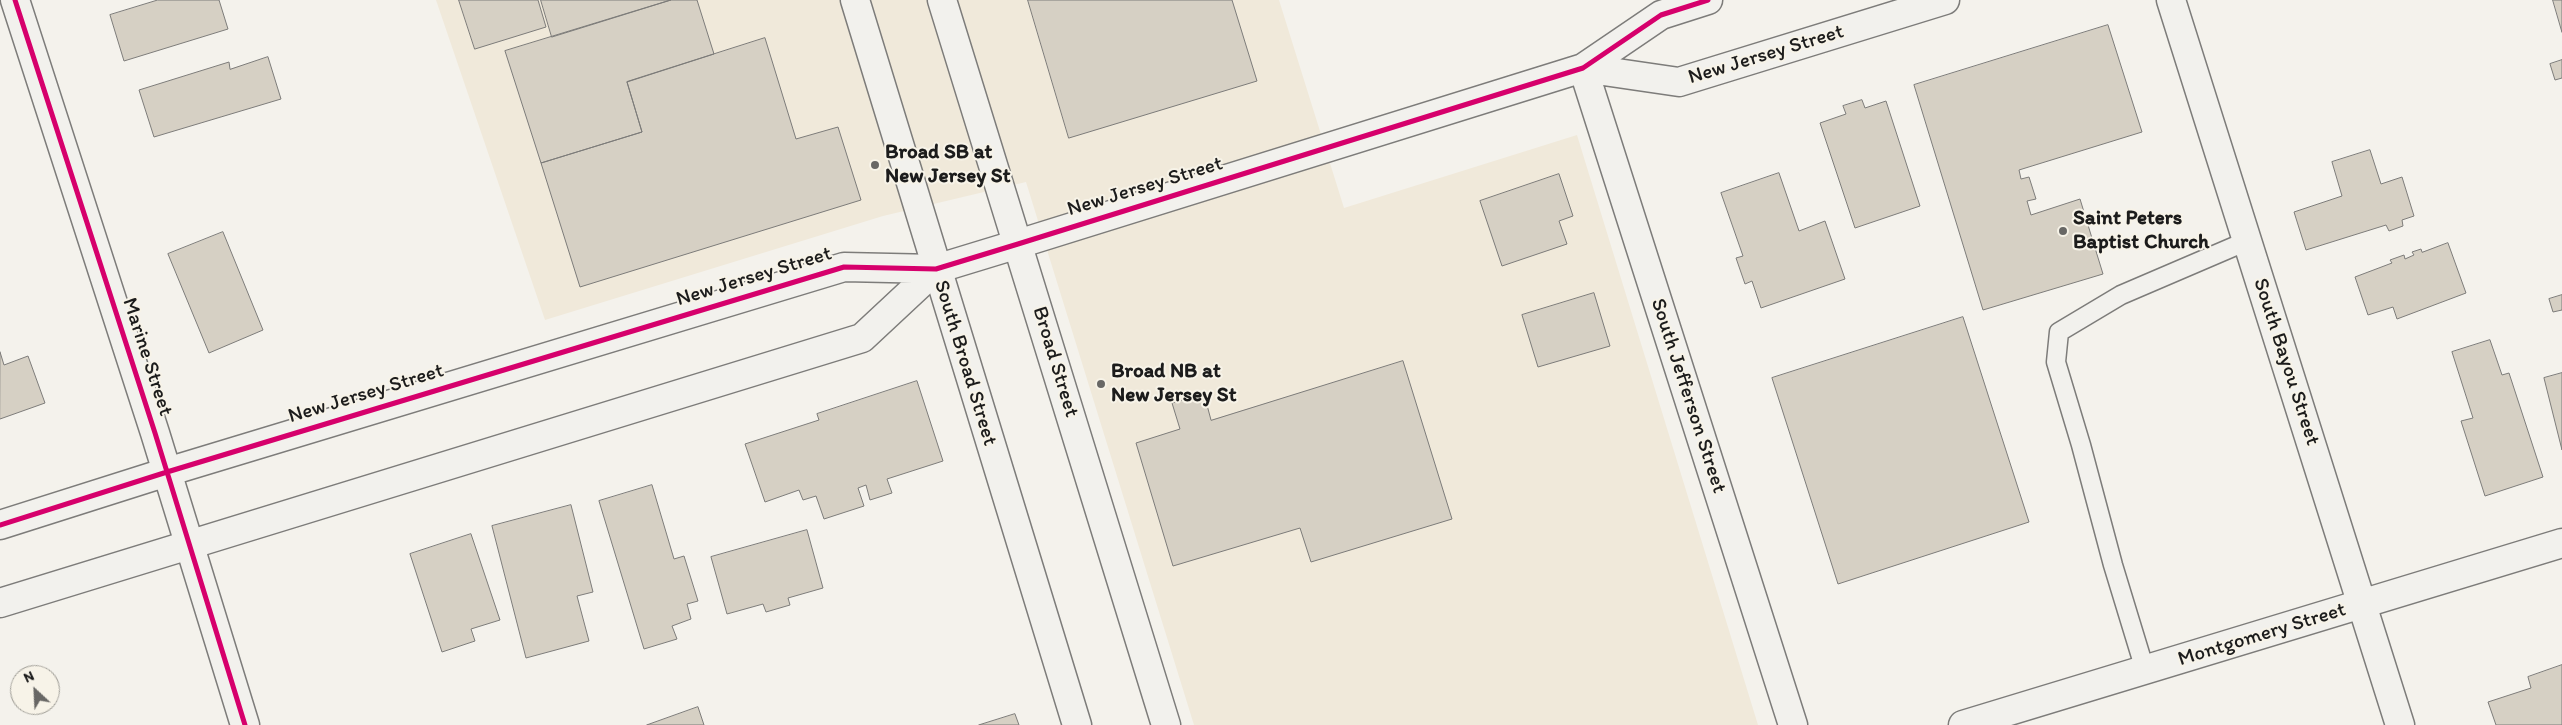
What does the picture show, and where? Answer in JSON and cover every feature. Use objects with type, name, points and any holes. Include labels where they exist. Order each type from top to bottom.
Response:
[{"type":"street","name":"Marine Street","points":[[15,0],[190,544],[245,725]]},
{"type":"street","name":"South Broad Street","points":[[855,0],[1077,725]]},
{"type":"street","name":"Broad Street","points":[[942,0],[1166,725]]},
{"type":"street","name":"New Jersey Street","points":[[0,525],[167,472],[844,267],[936,269],[1018,244],[1583,68],[1661,14],[1708,0]]},
{"type":"street","name":"New Jersey Street","points":[[1583,68],[1679,82],[1945,0]]},
{"type":"street","name":"South Bayou Street","points":[[2170,0],[2400,725]]},
{"type":"street","name":"South Jefferson Street","points":[[1583,68],[1793,725]]},
{"type":"street","name":"New Jersey Street","points":[[0,603],[862,338],[936,269]]},
{"type":"street","name":"Montgomery Street","points":[[1963,725],[2562,543]]},
{"type":"lane","points":[[2145,670],[2113,565],[2082,445],[2056,362],[2059,332],[2121,295],[2247,241]]},
{"type":"shaded area","points":[[436,0],[1279,0],[1344,208],[1577,135],[1758,725],[1194,725],[1026,182],[883,216],[545,320]]},
{"type":"building","points":[[158,0],[219,0],[228,29],[124,61],[110,15]]},
{"type":"building","points":[[459,0],[538,0],[546,27],[475,49]]},
{"type":"building","points":[[541,0],[671,0],[552,37]]},
{"type":"building","points":[[671,0],[697,0],[714,54],[627,82],[642,132],[541,163],[505,51]]},
{"type":"building","points":[[1028,0],[1232,0],[1257,81],[1069,138]]},
{"type":"building","points":[[2553,0],[2562,0],[2562,32]]},
{"type":"building","points":[[2108,25],[2142,132],[2019,170],[2021,179],[2029,177],[2036,199],[2027,201],[2031,215],[2080,199],[2103,274],[1983,310],[1914,85]]},
{"type":"building","points":[[765,38],[796,139],[838,127],[861,200],[580,287],[541,163],[642,132],[627,82]]},
{"type":"building","points":[[268,57],[281,99],[154,137],[139,90],[229,62],[230,69]]},
{"type":"building","points":[[2562,60],[2562,78],[2555,80],[2550,64]]},
{"type":"building","points":[[1862,100],[1865,108],[1886,101],[1920,206],[1855,228],[1820,123],[1846,114],[1843,106]]},
{"type":"building","points":[[2370,150],[2381,184],[2402,177],[2414,216],[2402,220],[2403,226],[2389,231],[2386,225],[2306,250],[2294,212],[2342,196],[2332,162]]},
{"type":"building","points":[[1779,173],[1799,231],[1825,221],[1845,279],[1761,308],[1752,281],[1745,284],[1736,258],[1743,256],[1721,193]]},
{"type":"building","points":[[1559,174],[1573,216],[1559,221],[1567,244],[1502,266],[1480,201]]},
{"type":"building","points":[[223,232],[263,330],[209,353],[168,254]]},
{"type":"building","points":[[2448,243],[2466,293],[2397,319],[2393,307],[2368,315],[2355,277],[2392,263],[2390,260],[2404,255],[2405,259],[2414,255],[2412,252],[2421,249],[2422,252]]},
{"type":"building","points":[[1594,293],[1610,346],[1538,367],[1522,315]]},
{"type":"building","points":[[2562,295],[2562,310],[2553,312],[2549,299]]},
{"type":"building","points":[[1963,317],[2029,522],[1838,584],[1772,378]]},
{"type":"building","points":[[2490,340],[2502,375],[2509,373],[2543,477],[2485,496],[2461,421],[2473,418],[2452,352]]},
{"type":"building","points":[[0,352],[4,365],[28,356],[45,403],[0,419]]},
{"type":"building","points":[[1403,361],[1452,519],[1311,562],[1300,528],[1173,566],[1136,443],[1180,429],[1172,403],[1204,394],[1211,420]]},
{"type":"building","points":[[2562,373],[2562,450],[2544,378]]},
{"type":"building","points":[[917,381],[943,461],[887,479],[892,493],[870,500],[866,485],[858,488],[864,506],[824,519],[816,496],[803,500],[799,490],[765,502],[745,444],[819,420],[817,414]]},
{"type":"building","points":[[652,485],[674,559],[684,556],[698,601],[687,604],[691,619],[672,626],[677,639],[644,649],[599,501]]},
{"type":"building","points":[[571,505],[593,592],[577,596],[589,641],[526,658],[492,526]]},
{"type":"building","points":[[807,530],[823,588],[788,598],[790,605],[766,612],[763,604],[727,614],[711,557]]},
{"type":"building","points":[[471,534],[500,620],[471,629],[475,641],[442,652],[410,554]]},
{"type":"building","points":[[2562,665],[2562,725],[2496,725],[2488,702],[2531,688],[2528,677]]},
{"type":"building","points":[[698,707],[704,725],[647,725]]},
{"type":"building","points":[[1015,714],[1019,725],[979,725]]},
{"type":"cycle path","points":[[15,0],[155,433],[245,725]]},
{"type":"cycle path","points":[[0,525],[167,472],[844,267],[936,269],[1018,244],[1583,68],[1661,15],[1708,0]]},
{"type":"place","name":"Broad SB at New Jersey St","points":[[875,165]]},
{"type":"place","name":"Saint Peters Baptist Church","points":[[2063,231]]},
{"type":"place","name":"Broad NB at New Jersey St","points":[[1101,384]]}]
